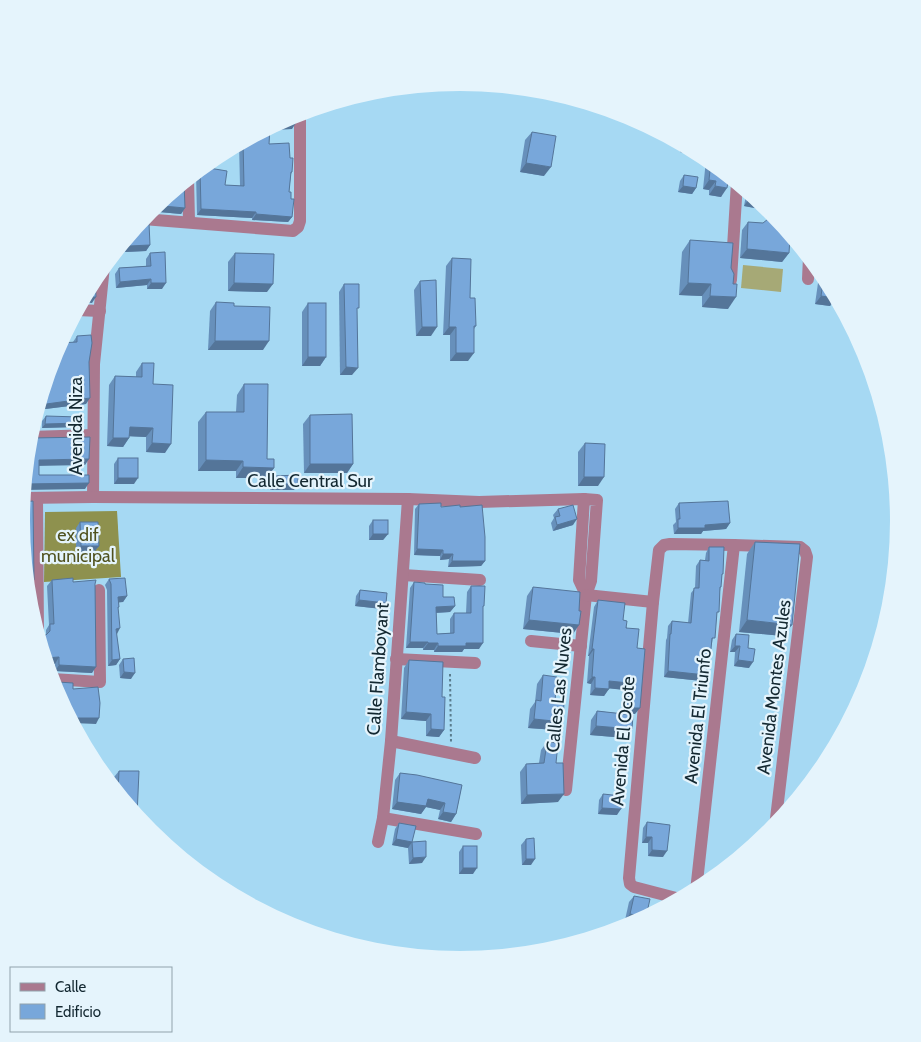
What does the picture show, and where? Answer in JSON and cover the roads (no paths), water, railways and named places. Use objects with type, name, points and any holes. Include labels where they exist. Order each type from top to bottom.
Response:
[{"type":"street","points":[[154,219],[293,231],[300,222],[300,121]]},
{"type":"street","points":[[188,187],[189,222]]},
{"type":"street","points":[[731,280],[736,191]]},
{"type":"street","points":[[808,268],[808,279]]},
{"type":"street","name":"Avenida Niza","points":[[93,497],[94,364],[103,283]]},
{"type":"street","points":[[86,310],[100,311]]},
{"type":"street","points":[[39,433],[93,435]]},
{"type":"street","name":"Calle Central Sur","points":[[31,498],[408,499],[478,502],[590,500]]},
{"type":"street","points":[[37,498],[38,603]]},
{"type":"street","name":"Calle Flamboyant","points":[[378,842],[391,741],[408,499]]},
{"type":"street","name":"Calles Las Nuves","points":[[566,790],[586,595],[579,580],[590,500]]},
{"type":"street","name":"Avenida El Ocote","points":[[671,897],[634,887],[630,884],[629,878],[659,550],[670,544],[734,545]]},
{"type":"street","name":"Avenida Montes Azules","points":[[734,545],[800,547],[805,551],[806,558],[777,813]]},
{"type":"street","name":"Avenida El Triunfo","points":[[697,881],[734,545]]},
{"type":"street","points":[[403,575],[480,580]]},
{"type":"street","points":[[61,680],[100,682],[99,590]]},
{"type":"street","points":[[586,595],[653,602]]},
{"type":"street","points":[[531,641],[581,646]]},
{"type":"street","points":[[396,659],[474,663]]},
{"type":"street","points":[[391,741],[476,758]]},
{"type":"street","points":[[382,818],[476,834]]},
{"type":"park label","name":"ex dif municipal","points":[[78,545]]}]
